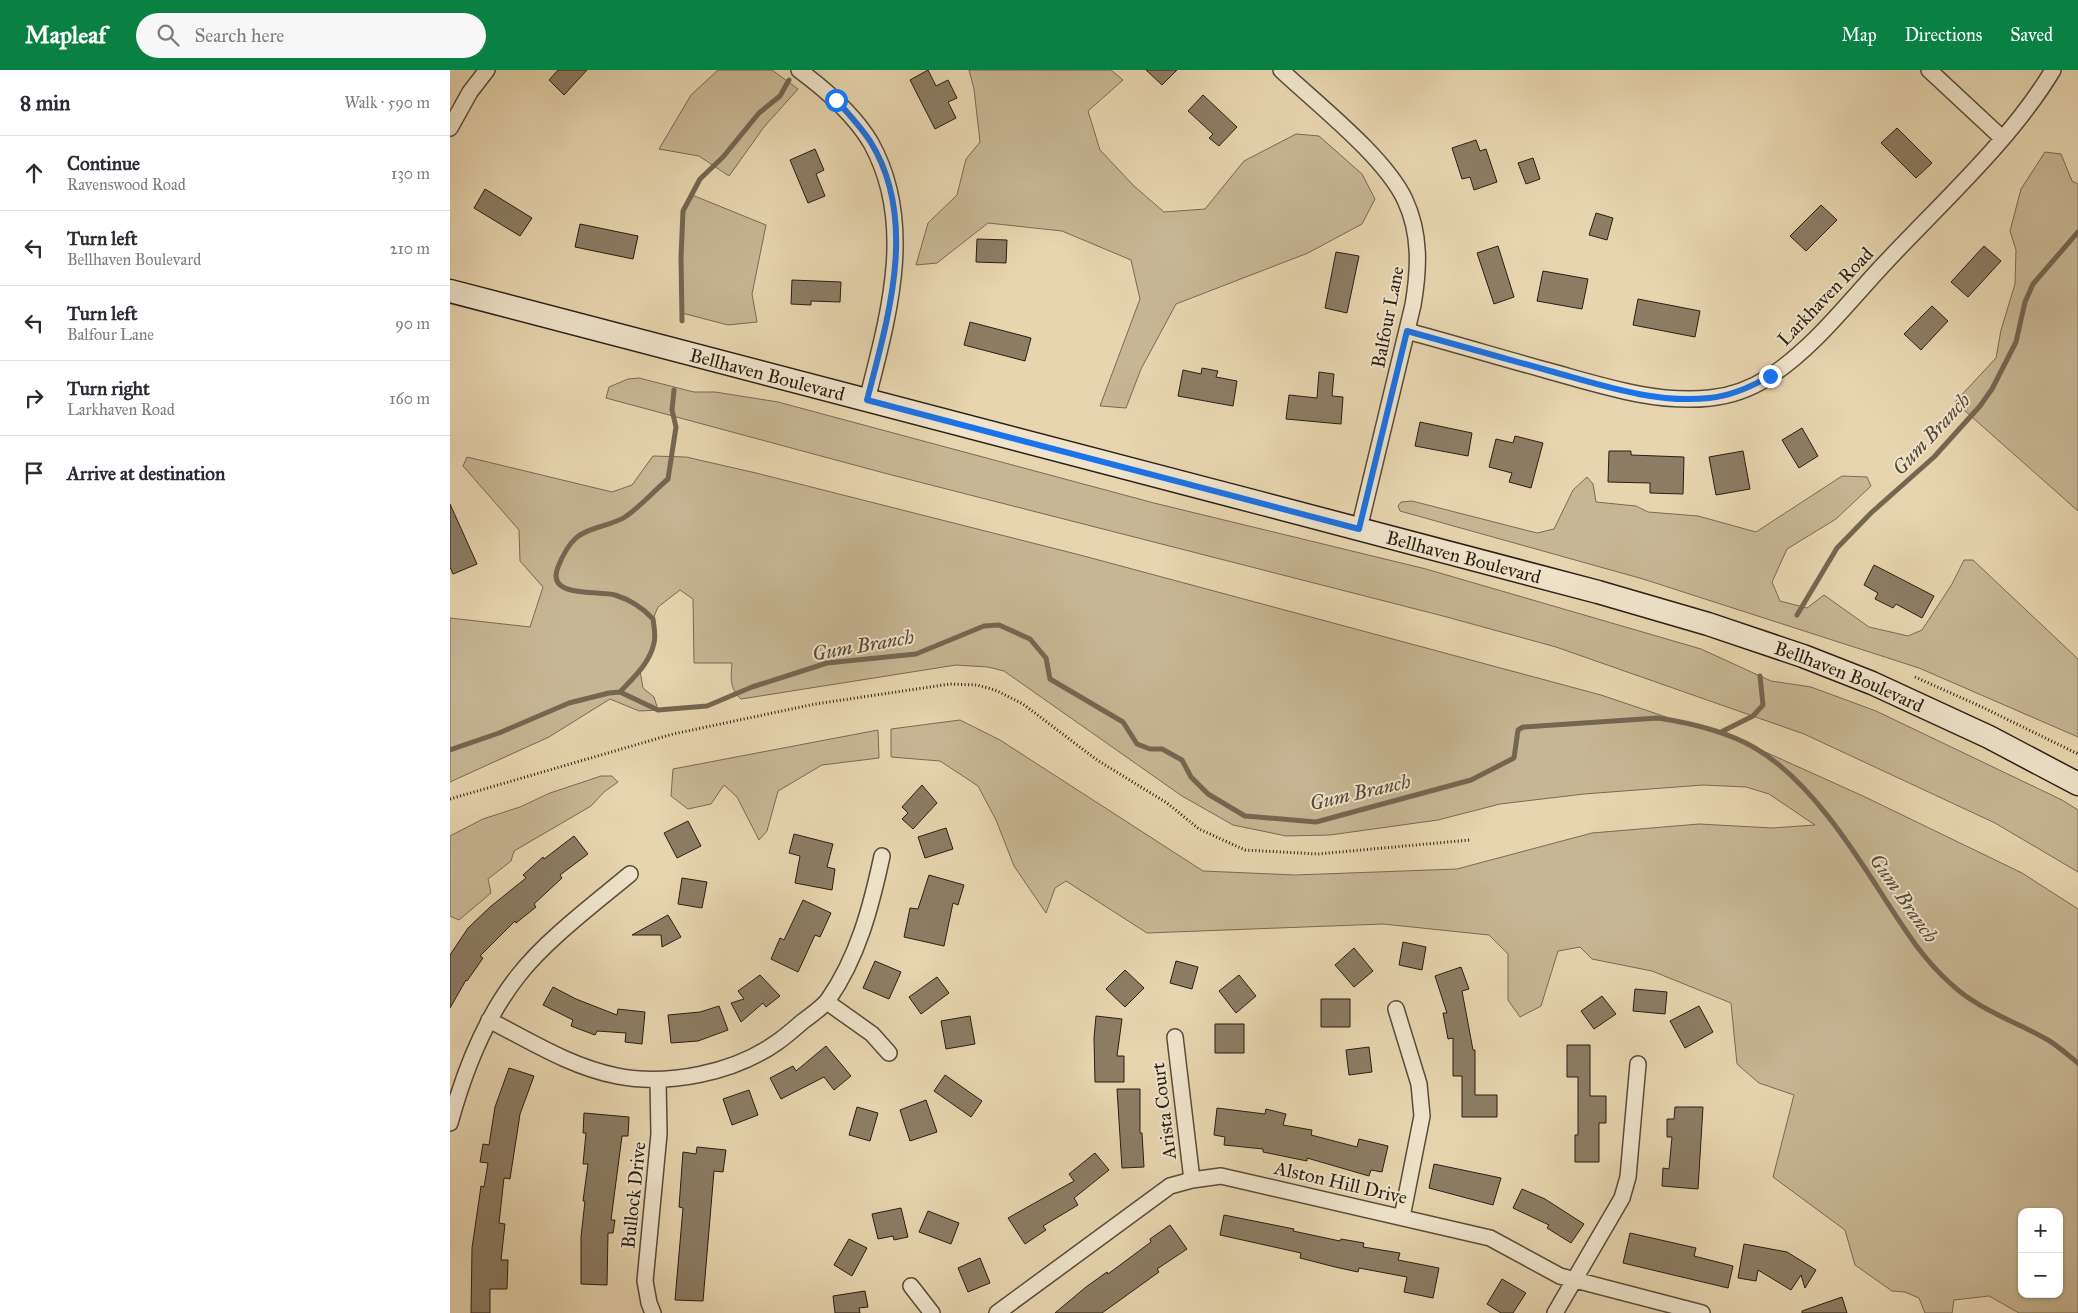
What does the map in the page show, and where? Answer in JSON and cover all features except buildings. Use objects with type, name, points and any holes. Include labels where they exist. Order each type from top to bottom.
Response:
[{"type":"main road","name":"Bellhaven Boulevard","points":[[450,291],[1598,592],[1708,624],[1803,656],[1934,710],[2078,784]]},
{"type":"street","points":[[450,128],[470,92],[487,70]]},
{"type":"street","points":[[799,70],[836,100],[870,142],[887,182],[893,206],[895,265],[892,294],[867,400]]},
{"type":"street","name":"Balfour Lane","points":[[1281,70],[1374,158],[1396,185],[1405,200],[1417,242],[1419,263],[1413,306],[1359,529]]},
{"type":"street","points":[[1929,70],[2002,138]]},
{"type":"street","name":"Larkhaven Road","points":[[1407,331],[1599,385],[1647,395],[1697,399],[1734,393],[1770,376],[1811,341],[2002,138],[2022,115],[2053,70]]},
{"type":"street","points":[[489,1020],[569,1062],[617,1076],[658,1080],[700,1074],[740,1062],[775,1044],[827,1002],[848,967],[870,909],[882,856]]},
{"type":"street","points":[[450,1124],[467,1067],[489,1020],[518,976],[561,932],[630,874]]},
{"type":"street","points":[[827,1002],[872,1034],[889,1053]]},
{"type":"street","points":[[1396,1009],[1419,1084],[1422,1116],[1402,1217]]},
{"type":"street","name":"Arista Court","points":[[1175,1037],[1192,1180]]},
{"type":"street","points":[[1555,1313],[1576,1281],[1622,1198],[1628,1177],[1638,1064]]},
{"type":"street","name":"Bullock Drive","points":[[653,1313],[645,1281],[659,1134],[658,1080]]},
{"type":"street","name":"Alston Hill Drive","points":[[997,1313],[1170,1186],[1192,1180],[1221,1176],[1490,1238],[1560,1276],[1702,1313]]},
{"type":"street","points":[[911,1286],[932,1313]]},
{"type":"path","points":[[1915,677],[2078,754]]},
{"type":"path","points":[[450,799],[673,734],[815,704],[950,684],[968,684],[995,690],[1023,704],[1097,760],[1167,803],[1199,829],[1246,850],[1318,854],[1470,840]]},
{"type":"shaded area","points":[[718,70],[772,70],[798,89],[764,127],[729,176],[699,156],[659,149],[691,95]]},
{"type":"shaded area","points":[[969,70],[1111,70],[1123,80],[1088,111],[1100,150],[1134,186],[1164,212],[1205,209],[1244,161],[1296,134],[1319,136],[1362,174],[1375,199],[1362,224],[1308,253],[1176,304],[1141,369],[1126,408],[1100,406],[1140,299],[1131,260],[1062,231],[988,223],[937,263],[916,265],[928,223],[957,195],[966,159],[980,142],[974,89]]},
{"type":"shaded area","points":[[2045,152],[2061,154],[2072,181],[2078,184],[2078,511],[1955,402],[1996,358],[2001,330],[2015,284],[2016,250],[2010,231],[2021,189]]},
{"type":"shaded area","points":[[692,195],[766,225],[752,294],[757,322],[728,325],[682,313],[683,211]]},
{"type":"shaded area","points":[[639,378],[694,392],[715,392],[778,402],[1154,503],[1426,569],[1701,649],[1771,681],[1811,687],[1876,711],[2062,800],[2078,810],[2078,872],[1995,823],[1804,734],[1556,647],[1443,616],[884,473],[606,398],[609,387],[628,379]]},
{"type":"shaded area","points":[[653,456],[686,457],[1080,555],[1601,695],[1678,721],[1721,732],[1863,796],[2022,873],[2078,909],[2078,1313],[2019,1313],[1989,1296],[1954,1300],[1952,1313],[1925,1313],[1919,1298],[1905,1292],[1892,1291],[1855,1265],[1845,1230],[1773,1177],[1794,1095],[1759,1083],[1737,1064],[1731,1003],[1652,971],[1592,959],[1580,947],[1558,951],[1541,1006],[1520,1017],[1508,1000],[1508,954],[1489,935],[1383,924],[1147,933],[1066,881],[1055,888],[1046,913],[1014,866],[996,820],[978,786],[940,761],[891,757],[891,729],[960,720],[1000,740],[1203,871],[1295,875],[1457,869],[1592,833],[1699,824],[1772,828],[1815,825],[1769,794],[1746,787],[1703,785],[1584,794],[1500,804],[1438,820],[1330,835],[1286,836],[1233,825],[1182,796],[1004,671],[988,667],[956,665],[741,699],[733,687],[731,678],[732,663],[694,663],[693,599],[680,590],[658,607],[653,619],[655,642],[640,671],[643,688],[654,697],[658,710],[639,711],[610,699],[549,737],[450,782],[450,618],[530,627],[543,587],[520,561],[519,530],[463,466],[467,457],[612,492],[632,485]]},
{"type":"shaded area","points":[[1842,476],[1867,477],[1871,486],[1836,519],[1787,549],[1772,582],[1780,601],[1807,608],[1824,595],[1869,627],[1908,636],[1922,630],[1952,584],[1964,560],[1973,560],[2078,659],[2078,737],[1919,668],[1643,579],[1400,511],[1398,506],[1401,502],[1412,501],[1537,533],[1554,529],[1573,490],[1587,477],[1593,484],[1596,502],[1636,506],[1648,512],[1698,516],[1756,532]]},
{"type":"shaded area","points":[[878,730],[879,758],[822,765],[778,791],[767,831],[759,840],[737,797],[724,785],[711,804],[688,809],[671,796],[673,769]]},
{"type":"shaded area","points":[[601,776],[612,776],[618,782],[604,792],[591,806],[514,851],[511,861],[488,879],[491,893],[459,920],[450,916],[450,836],[483,819]]},
{"type":"waterway","points":[[682,321],[681,257],[683,211],[700,179],[723,157],[759,113],[780,96],[789,80]]},
{"type":"waterway","name":"Gum Branch","points":[[1797,615],[1837,548],[1871,513],[1934,457],[1980,406],[1992,389],[2016,342],[2025,302],[2033,284],[2078,232]]},
{"type":"waterway","points":[[620,692],[649,657],[655,640],[653,619],[636,604],[626,599],[615,595],[566,589],[559,584],[556,577],[563,556],[576,538],[587,531],[625,517],[642,504],[668,479],[676,427],[672,410],[674,390]]},
{"type":"waterway","name":"Gum Branch","points":[[450,750],[499,733],[569,703],[609,693],[620,692],[658,710],[707,706],[752,687],[827,663],[916,654],[984,626],[999,625],[1030,639],[1046,658],[1050,679],[1123,722],[1137,744],[1150,749],[1162,749],[1182,760],[1191,777],[1208,794],[1245,816],[1316,822],[1471,780],[1514,758],[1518,730],[1523,727],[1658,718],[1683,722],[1708,728],[1744,742],[1774,761],[1793,777],[1827,815],[1857,856],[1914,942],[1940,973],[1972,1001],[2048,1040],[2078,1063]]},
{"type":"waterway","name":"Gum Branch","points":[[1721,732],[1753,716],[1763,705],[1760,676]]},
{"type":"route","points":[[836,100],[856,122],[870,142],[880,162],[893,206],[895,265],[892,294],[867,400],[1359,529],[1374,460],[1407,331],[1599,385],[1647,395],[1680,399],[1712,398],[1734,393],[1770,376]]}]
